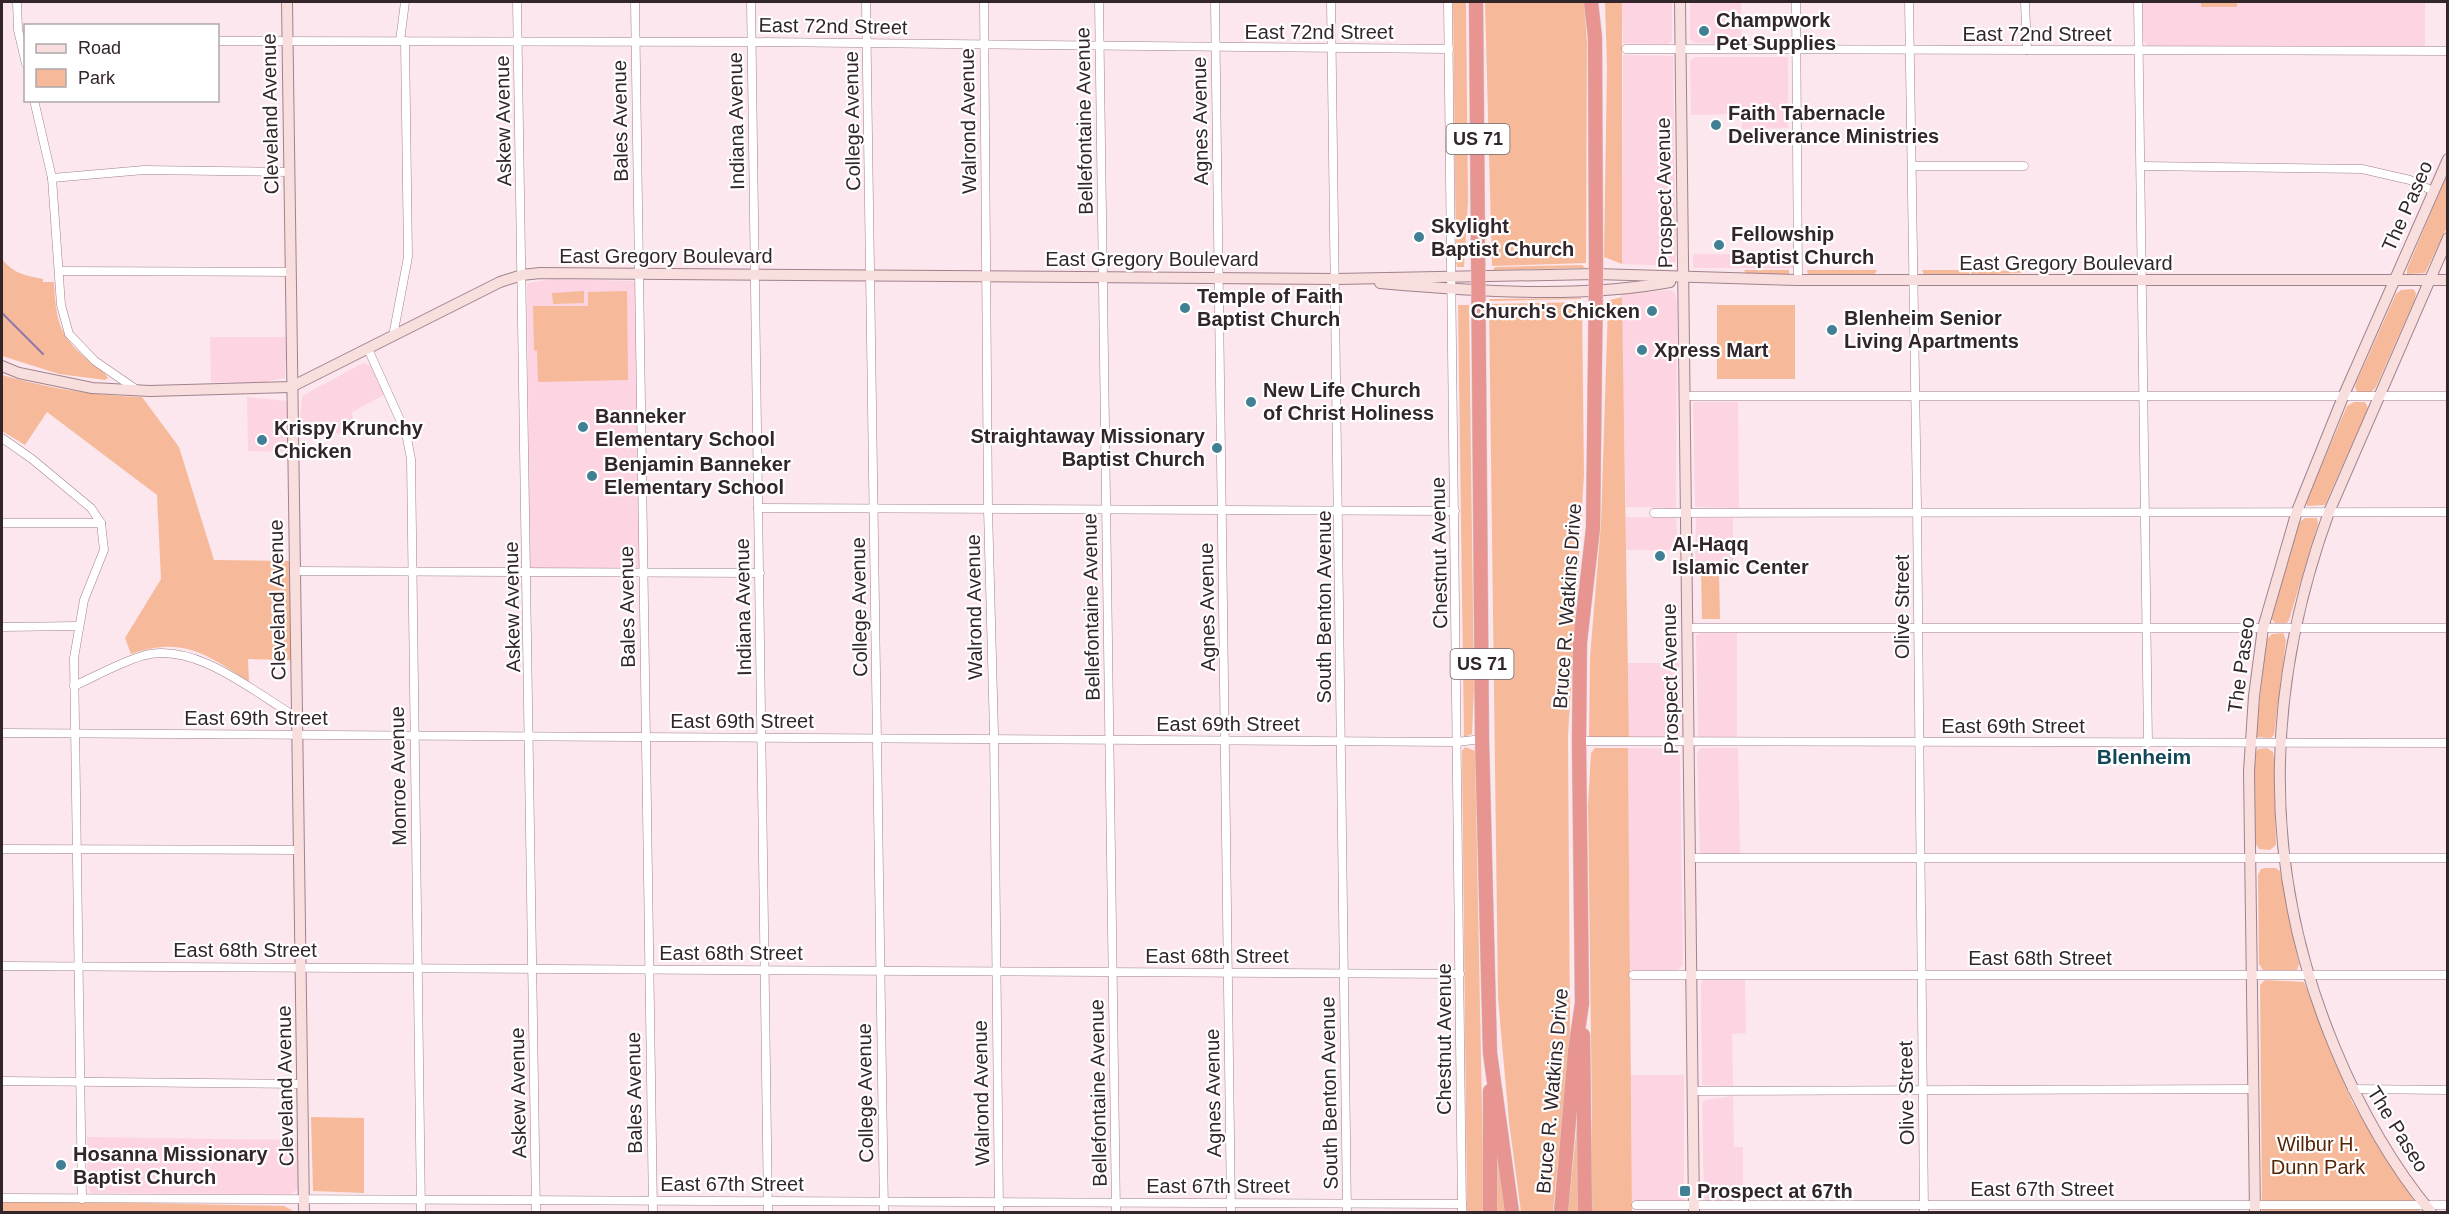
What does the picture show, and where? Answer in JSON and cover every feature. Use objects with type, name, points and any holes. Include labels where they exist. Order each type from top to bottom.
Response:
[{"type":"highway","name":"Bruce R. Watkins Drive","points":[[1476,2],[1482,739],[1490,1053],[1512,1212]]},
{"type":"highway","name":"Bruce R. Watkins Drive","points":[[1561,1212],[1575,1051],[1582,1003],[1580,642],[1593,528],[1596,289],[1595,37],[1591,2]]},
{"type":"highway","points":[[1582,1003],[1585,1076],[1585,1212]]},
{"type":"highway","points":[[1490,1053],[1490,1212]]},
{"type":"main road","name":"Cleveland Avenue","points":[[287,2],[304,1212]]},
{"type":"main road","name":"Prospect Avenue","points":[[1680,2],[1694,1209]]},
{"type":"main road","name":"The Paseo","points":[[2255,1208],[2250,974],[2250,742],[2263,628],[2297,511],[2343,397],[2448,159]]},
{"type":"main road","name":"The Paseo","points":[[2428,1209],[2382,1142],[2352,1089],[2307,975],[2283,858],[2279,742],[2294,628],[2314,552],[2378,396],[2448,238]]},
{"type":"main road","name":"East Gregory Boulevard","points":[[2,366],[19,373],[88,388],[138,391],[291,387],[500,282],[522,275],[755,274],[1359,279],[1596,273],[1684,278],[1798,280],[2448,280]]},
{"type":"main road","name":"East Gregory Boulevard","points":[[1359,279],[1376,283],[1480,291],[1596,289],[1668,283],[1684,278]]},
{"type":"street","points":[[17,2],[18,30],[24,56]]},
{"type":"street","points":[[393,336],[408,257],[403,41],[405,2]]},
{"type":"street","name":"Askew Avenue","points":[[518,2],[536,1212]]},
{"type":"street","name":"Bales Avenue","points":[[635,2],[653,1212]]},
{"type":"street","name":"Indiana Avenue","points":[[751,2],[768,1212]]},
{"type":"street","name":"College Avenue","points":[[866,2],[884,1212]]},
{"type":"street","name":"Walrond Avenue","points":[[984,2],[988,509],[999,1212]]},
{"type":"street","name":"Bellefontaine Avenue","points":[[1099,2],[1116,1212]]},
{"type":"street","name":"Agnes Avenue","points":[[1215,2],[1231,1212]]},
{"type":"street","name":"South Benton Avenue","points":[[1331,2],[1347,1208]]},
{"type":"street","name":"Chestnut Avenue","points":[[1448,2],[1462,1208]]},
{"type":"street","points":[[1796,2],[1795,119],[1798,280]]},
{"type":"street","name":"Olive Street","points":[[1909,2],[1924,1209]]},
{"type":"street","points":[[2025,2],[2027,50]]},
{"type":"street","points":[[2138,2],[2148,743]]},
{"type":"street","name":"East 72nd Street","points":[[219,41],[636,41],[1449,49]]},
{"type":"street","name":"East 72nd Street","points":[[1626,49],[1680,51],[2448,51]]},
{"type":"street","points":[[34,102],[52,178],[60,305],[69,334],[95,361],[138,391]]},
{"type":"street","points":[[1912,166],[2024,166]]},
{"type":"street","points":[[2141,166],[2362,169],[2410,180],[2433,191]]},
{"type":"street","points":[[52,178],[144,170],[288,172]]},
{"type":"street","points":[[59,271],[290,272]]},
{"type":"street","name":"Monroe Avenue","points":[[368,349],[409,444],[421,1212]]},
{"type":"street","points":[[1685,396],[2448,396]]},
{"type":"street","points":[[2,438],[91,508],[101,523],[104,550],[84,600],[78,627],[74,686],[82,1199]]},
{"type":"street","points":[[758,508],[874,507],[1106,512],[1455,511]]},
{"type":"street","points":[[1654,513],[2448,512]]},
{"type":"street","points":[[2,523],[101,523]]},
{"type":"street","points":[[295,571],[760,573]]},
{"type":"street","points":[[2,627],[78,627]]},
{"type":"street","points":[[1688,628],[2448,628]]},
{"type":"street","points":[[74,686],[142,656],[159,652],[179,653],[204,662],[296,717]]},
{"type":"street","name":"East 69th Street","points":[[2,733],[1457,742],[1482,739]]},
{"type":"street","name":"East 69th Street","points":[[1579,741],[2448,743]]},
{"type":"street","points":[[2,849],[298,850]]},
{"type":"street","points":[[1690,858],[1920,860],[2448,858]]},
{"type":"street","name":"East 68th Street","points":[[2,966],[1460,974]]},
{"type":"street","name":"East 68th Street","points":[[1633,975],[2448,975]]},
{"type":"street","points":[[2,1081],[302,1084]]},
{"type":"street","points":[[1693,1091],[2253,1089]]},
{"type":"street","points":[[2352,1089],[2448,1090]]},
{"type":"street","name":"East 67th Street","points":[[2,1198],[1116,1202],[1230,1203],[1347,1208],[1462,1208]]},
{"type":"street","name":"East 67th Street","points":[[1636,1205],[1694,1209],[2428,1209],[2448,1205]]},
{"type":"shaded area","points":[[1622,2],[1672,2],[1672,41],[1667,44],[1623,43]]},
{"type":"shaded area","points":[[1690,2],[1741,2],[1742,44],[1694,43],[1690,39]]},
{"type":"shaded area","points":[[2143,2],[2425,2],[2425,46],[2148,46],[2143,41]]},
{"type":"shaded area","points":[[1623,55],[1673,56],[1676,261],[1672,266],[1622,264]]},
{"type":"shaded area","points":[[1695,57],[1788,57],[1788,128],[1742,129],[1742,114],[1691,115],[1690,61]]},
{"type":"shaded area","points":[[1693,254],[1795,254],[1795,268],[1693,268]]},
{"type":"shaded area","name":"Banneker Elementary School","points":[[553,279],[636,281],[641,571],[530,570],[527,283]]},
{"type":"shaded area","points":[[1670,290],[1675,293],[1677,301],[1676,508],[1626,507],[1621,294]]},
{"type":"shaded area","points":[[210,337],[287,337],[285,378],[259,383],[211,382]]},
{"type":"shaded area","points":[[363,363],[370,365],[384,395],[352,412],[355,433],[299,434],[302,396]]},
{"type":"shaded area","points":[[247,397],[288,401],[289,452],[248,451]]},
{"type":"shaded area","points":[[1693,402],[1738,402],[1739,508],[1695,507]]},
{"type":"shaded area","points":[[1626,517],[1676,518],[1678,550],[1626,550]]},
{"type":"shaded area","points":[[1696,518],[1733,518],[1733,571],[1695,571]]},
{"type":"shaded area","points":[[1700,633],[1737,633],[1737,739],[1698,737],[1696,636]]},
{"type":"shaded area","points":[[1628,663],[1679,663],[1680,738],[1629,739]]},
{"type":"shaded area","points":[[1628,748],[1680,749],[1683,965],[1678,970],[1630,970]]},
{"type":"shaded area","points":[[1701,748],[1738,748],[1740,854],[1703,855],[1700,852],[1697,753]]},
{"type":"shaded area","points":[[1705,979],[1745,979],[1746,1033],[1732,1034],[1733,1086],[1702,1085],[1701,982]]},
{"type":"shaded area","points":[[1631,1075],[1684,1075],[1684,1201],[1632,1202]]},
{"type":"shaded area","points":[[1733,1096],[1734,1147],[1743,1147],[1743,1202],[1707,1202],[1704,1198],[1702,1104],[1705,1100]]},
{"type":"shaded area","points":[[87,1137],[299,1140],[299,1189],[290,1194],[91,1193],[87,1184]]},
{"type":"green space","points":[[1453,2],[1466,2],[1468,202],[1464,267],[1457,267],[1456,261]]},
{"type":"green space","points":[[1485,2],[1584,2],[1587,42],[1586,263],[1492,266]]},
{"type":"green space","points":[[1605,2],[1622,2],[1622,264],[1604,257],[1607,67]]},
{"type":"green space","points":[[2201,2],[2237,2],[2237,7],[2201,7]]},
{"type":"green space","points":[[2447,175],[2448,225],[2425,273],[2407,274],[2407,269]]},
{"type":"green space","points":[[2,259],[10,268],[20,273],[43,279],[43,282],[54,282],[56,306],[64,334],[77,350],[108,378],[105,380],[59,374],[2,356]]},
{"type":"green space","points":[[1582,265],[1585,268],[1493,270],[1495,267]]},
{"type":"green space","points":[[1744,270],[1789,270],[1789,274],[1747,275]]},
{"type":"green space","points":[[1807,270],[1877,270],[1874,275],[1808,275]]},
{"type":"green space","points":[[1922,270],[1969,270],[1970,275],[1924,275]]},
{"type":"green space","points":[[1971,270],[2021,271],[2021,273],[1971,275]]},
{"type":"green space","points":[[2413,289],[2416,293],[2415,299],[2376,387],[2371,392],[2358,392],[2355,388],[2356,383],[2396,294],[2401,290]]},
{"type":"green space","points":[[584,291],[584,303],[553,304],[552,293]]},
{"type":"green space","points":[[627,291],[628,380],[538,382],[537,351],[534,350],[533,306],[588,306],[588,292]]},
{"type":"green space","points":[[1622,297],[1629,739],[1589,738],[1590,657],[1601,523],[1608,306],[1610,300]]},
{"type":"green space","points":[[1490,299],[1581,299],[1489,301]]},
{"type":"green space","points":[[1582,302],[1584,475],[1568,736],[1570,1035],[1553,1212],[1521,1212],[1509,1122],[1498,998],[1489,304]]},
{"type":"green space","points":[[1458,305],[1469,305],[1474,688],[1472,734],[1464,737]]},
{"type":"green space","points":[[1717,305],[1795,305],[1795,379],[1717,379]]},
{"type":"green space","points":[[2,375],[71,390],[142,397],[179,447],[214,560],[289,561],[292,660],[248,659],[249,682],[220,663],[193,651],[165,647],[131,654],[125,638],[161,579],[157,495],[47,412],[25,445],[2,431]]},
{"type":"green space","points":[[2354,402],[2365,402],[2368,408],[2325,505],[2307,506],[2306,502],[2347,406]]},
{"type":"green space","points":[[2305,518],[2317,518],[2318,524],[2289,620],[2287,623],[2275,623],[2271,618],[2298,523]]},
{"type":"green space","points":[[1701,571],[1719,571],[1720,619],[1702,619]]},
{"type":"green space","points":[[2283,633],[2286,640],[2274,735],[2271,738],[2256,737],[2266,640],[2272,634]]},
{"type":"green space","points":[[1465,747],[1475,751],[1484,1212],[1467,1212],[1462,751]]},
{"type":"green space","points":[[1595,748],[1628,748],[1632,1212],[1590,1212],[1592,1116],[1588,805],[1591,753]]},
{"type":"green space","points":[[2267,748],[2273,752],[2274,758],[2276,845],[2270,850],[2259,849],[2255,843],[2254,755],[2258,749]]},
{"type":"green space","points":[[2276,868],[2280,871],[2299,964],[2297,970],[2263,970],[2259,964],[2258,875],[2261,869]]},
{"type":"green space","name":"Wilbur H. Dunn Park","points":[[2265,980],[2304,982],[2352,1102],[2421,1212],[2262,1212],[2260,985]]},
{"type":"green space","points":[[311,1117],[364,1118],[364,1193],[313,1191]]},
{"type":"green space","points":[[1577,1124],[1579,1212],[1568,1212]]},
{"type":"green space","points":[[1496,1127],[1506,1212],[1494,1212]]},
{"type":"green space","points":[[2,1200],[284,1206],[295,1212],[2,1212]]},
{"type":"waterway","points":[[2,313],[43,354]]},
{"type":"place","name":"Champwork Pet Supplies","points":[[1704,31]]},
{"type":"place","name":"Faith Tabernacle Deliverance Ministries","points":[[1716,125]]},
{"type":"place","name":"Skylight Baptist Church","points":[[1419,237]]},
{"type":"place","name":"Fellowship Baptist Church","points":[[1719,245]]},
{"type":"place","name":"Temple of Faith Baptist Church","points":[[1185,308]]},
{"type":"place","name":"Church's Chicken","points":[[1652,311]]},
{"type":"place","name":"Blenheim Senior Living Apartments","points":[[1832,330]]},
{"type":"place","name":"Xpress Mart","points":[[1642,350]]},
{"type":"place","name":"New Life Church of Christ Holiness","points":[[1251,402]]},
{"type":"place","name":"Banneker Elementary School","points":[[583,427]]},
{"type":"place","name":"Krispy Krunchy Chicken","points":[[262,440]]},
{"type":"place","name":"Straightaway Missionary Baptist Church","points":[[1217,448]]},
{"type":"place","name":"Benjamin Banneker Elementary School","points":[[592,476]]},
{"type":"place","name":"Al-Haqq Islamic Center","points":[[1660,556]]},
{"type":"place","name":"Hosanna Missionary Baptist Church","points":[[61,1165]]},
{"type":"place","name":"Prospect at 67th","points":[[1685,1191]]},
{"type":"district","name":"Blenheim","points":[[2144,757]]}]
